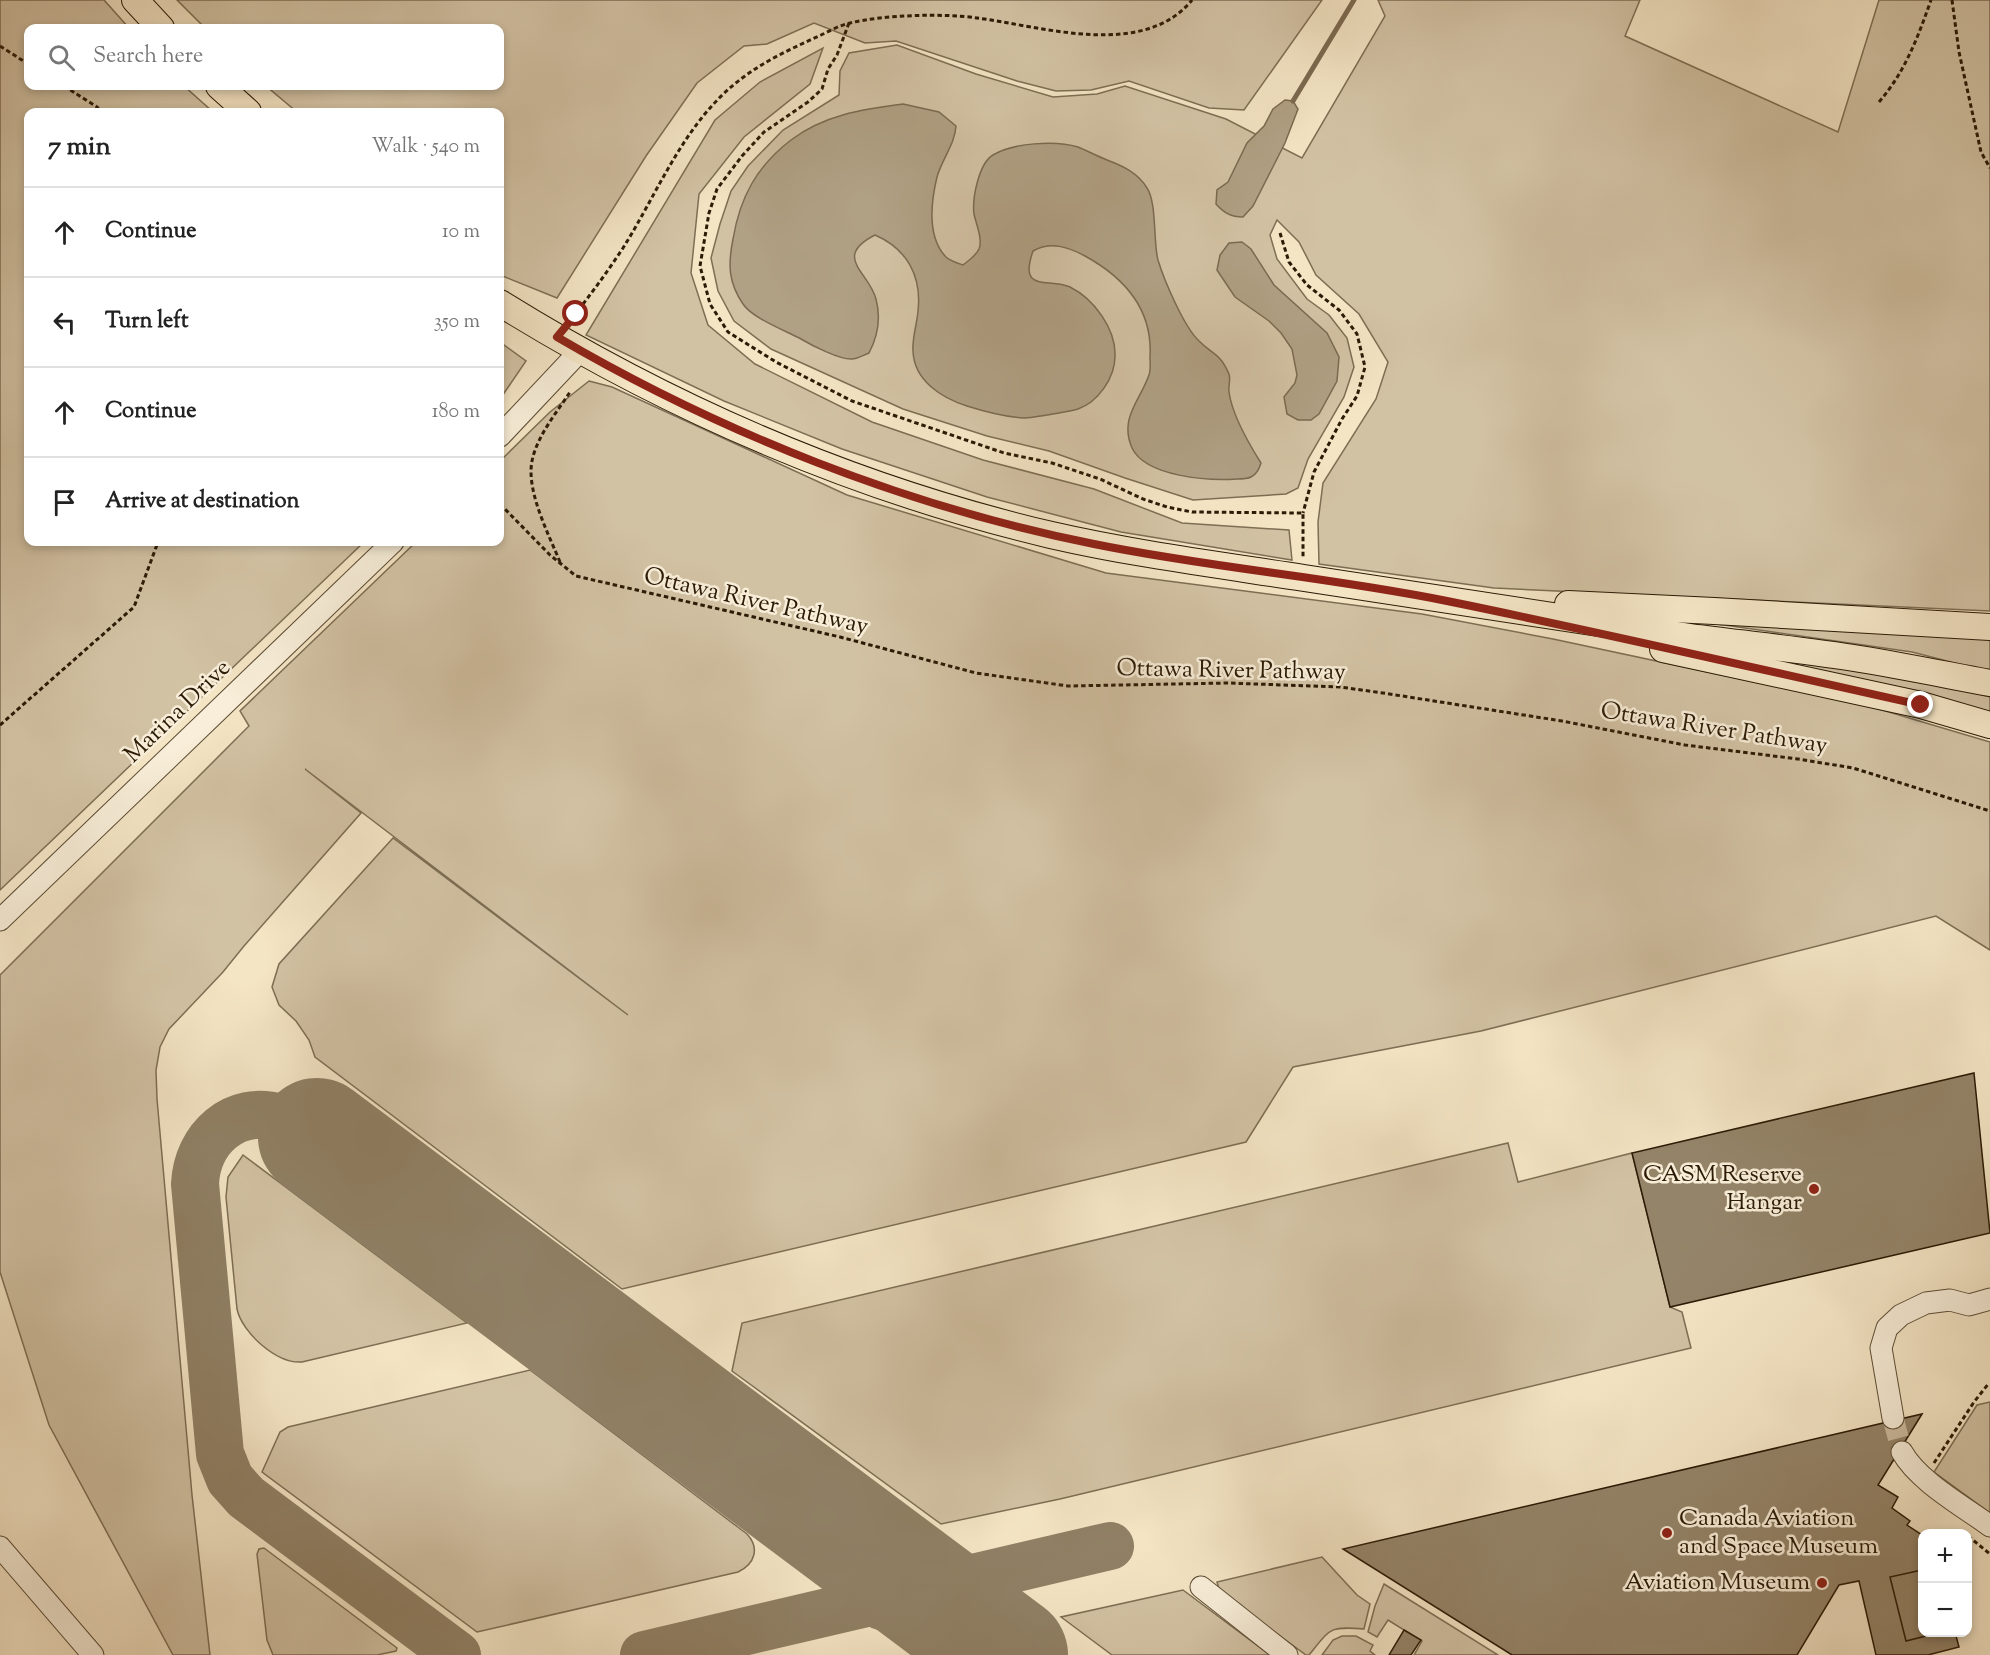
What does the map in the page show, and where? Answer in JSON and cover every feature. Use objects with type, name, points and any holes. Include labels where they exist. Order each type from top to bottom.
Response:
[{"type":"main road","points":[[135,0],[157,24]]},
{"type":"main road","points":[[223,90],[244,108]]},
{"type":"main road","points":[[504,305],[586,354],[726,424],[806,458],[889,488],[1058,536],[1151,554],[1444,600],[1699,638],[1857,658],[1990,683]]},
{"type":"main road","points":[[1444,600],[1703,610],[1990,627]]},
{"type":"main road","points":[[1444,600],[1921,705],[1990,725]]},
{"type":"street","points":[[504,432],[586,354]]},
{"type":"street","name":"Marina Drive","points":[[0,920],[389,546]]},
{"type":"street","points":[[1893,1418],[1881,1348],[1887,1328],[1901,1315],[1926,1304],[1950,1300],[1969,1305],[1990,1299]]},
{"type":"street","points":[[1902,1452],[1924,1478],[1990,1526]]},
{"type":"street","points":[[0,1547],[93,1655]]},
{"type":"street","points":[[1201,1587],[1287,1655]]},
{"type":"path","points":[[557,337],[592,293],[623,248],[663,176],[707,109],[744,76],[786,51],[849,23],[906,16],[974,17],[1057,31],[1124,34],[1146,30],[1168,22],[1192,0]]},
{"type":"path","points":[[1879,102],[1897,80],[1905,65],[1931,0]]},
{"type":"path","points":[[1952,0],[1959,52],[1981,152],[1990,168]]},
{"type":"path","points":[[849,23],[837,55],[828,69],[822,89],[808,102],[765,132],[742,156],[717,189],[709,213],[700,266],[710,304],[728,332],[776,362],[852,401],[1004,453],[1052,463],[1100,479],[1143,500],[1192,512],[1303,513]]},
{"type":"path","points":[[0,46],[24,61]]},
{"type":"path","points":[[70,90],[98,108]]},
{"type":"path","points":[[1280,233],[1289,262],[1307,285],[1339,310],[1357,334],[1365,367],[1357,396],[1341,419],[1314,472],[1303,513],[1303,578]]},
{"type":"path","points":[[560,564],[533,490],[532,461],[586,354]]},
{"type":"path","name":"Ottawa River Pathway","points":[[504,508],[560,564],[576,576],[840,637],[976,673],[1068,686],[1228,683],[1340,687],[1562,721],[1684,745],[1853,768],[1990,811]]},
{"type":"path","points":[[0,725],[134,607],[157,546]]},
{"type":"path","points":[[1924,1478],[1989,1383]]},
{"type":"path","points":[[1972,1539],[1990,1554]]},
{"type":"shaded area","points":[[0,0],[104,0],[125,24],[24,24],[24,90],[188,90],[209,108],[24,108],[24,546],[360,546],[0,890]]},
{"type":"shaded area","points":[[177,0],[1322,0],[1244,110],[1209,108],[1129,81],[1091,90],[1056,91],[1017,81],[896,41],[865,43],[814,23],[767,44],[744,46],[697,83],[646,156],[557,298],[504,277],[504,108],[292,108],[271,90],[504,90],[504,24],[201,24]]},
{"type":"shaded area","points":[[1378,0],[1640,0],[1625,36],[1838,132],[1879,0],[1990,0],[1990,611],[1494,588],[1319,564],[1318,522],[1323,483],[1376,399],[1388,362],[1359,314],[1316,275],[1299,242],[1277,220],[1270,235],[1277,259],[1307,299],[1329,315],[1347,338],[1354,367],[1344,397],[1308,459],[1298,488],[1286,494],[1193,500],[1049,451],[987,436],[903,409],[771,349],[734,321],[718,291],[711,258],[731,191],[748,166],[783,130],[839,95],[840,71],[849,53],[897,45],[976,74],[1053,97],[1097,94],[1125,86],[1226,119],[1302,158],[1385,16]]},
{"type":"shaded area","points":[[823,48],[810,84],[744,137],[699,194],[691,273],[708,325],[755,364],[872,422],[983,460],[1094,489],[1182,523],[1289,530],[1292,560],[1121,532],[987,497],[842,449],[724,401],[586,335],[715,120],[760,82]]},
{"type":"shaded area","points":[[1285,100],[1293,101],[1298,109],[1285,143],[1253,206],[1243,217],[1228,214],[1216,204],[1217,190],[1228,182],[1247,143],[1264,126],[1273,109]]},
{"type":"shaded area","points":[[903,104],[939,112],[956,126],[937,177],[932,219],[940,249],[948,258],[963,265],[974,256],[980,245],[974,214],[974,199],[980,173],[988,159],[1001,151],[1023,145],[1046,143],[1069,145],[1119,165],[1139,178],[1150,195],[1154,212],[1158,260],[1165,279],[1175,303],[1193,334],[1226,367],[1230,378],[1229,392],[1237,419],[1261,463],[1255,474],[1243,479],[1195,478],[1164,471],[1139,458],[1132,448],[1128,428],[1132,410],[1150,373],[1150,340],[1147,324],[1134,297],[1124,285],[1099,265],[1066,248],[1046,246],[1033,251],[1029,264],[1030,273],[1033,279],[1062,284],[1079,292],[1087,299],[1108,325],[1115,356],[1109,381],[1098,395],[1085,406],[1066,412],[1027,418],[1002,415],[958,403],[931,387],[918,371],[913,351],[919,298],[915,275],[904,256],[896,248],[875,235],[862,243],[856,250],[855,258],[872,289],[878,306],[878,327],[869,353],[852,359],[833,355],[770,324],[747,309],[734,288],[730,273],[730,257],[740,209],[760,172],[779,150],[804,131],[844,114]]},
{"type":"shaded area","points":[[1242,242],[1251,249],[1274,285],[1327,333],[1339,357],[1337,381],[1319,414],[1311,420],[1298,420],[1287,414],[1284,397],[1295,383],[1297,375],[1292,349],[1269,321],[1235,297],[1217,270],[1220,255],[1229,243]]},
{"type":"shaded area","points":[[504,345],[526,361],[504,393]]},
{"type":"shaded area","points":[[589,381],[612,387],[847,495],[1106,573],[1422,614],[1553,639],[1872,707],[1990,742],[1990,950],[1936,916],[1481,1031],[1293,1067],[1246,1142],[622,1289],[315,1057],[309,1040],[296,1021],[279,1005],[272,987],[279,964],[393,838],[628,1015],[305,769],[361,813],[223,972],[169,1029],[160,1047],[156,1070],[192,1495],[210,1655],[173,1655],[49,1425],[0,1272],[0,975],[249,726],[240,711],[412,546],[504,546],[504,457],[550,412]]},
{"type":"shaded area","points":[[1710,623],[1990,637],[1990,672],[1912,652]]},
{"type":"shaded area","points":[[1767,655],[1942,684],[1990,697],[1990,716],[1767,661]]},
{"type":"shaded area","points":[[1508,1143],[1518,1182],[1632,1153],[1670,1307],[1682,1312],[1691,1348],[1060,1499],[941,1524],[732,1371],[742,1323]]},
{"type":"shaded area","points":[[243,1155],[467,1323],[302,1362],[282,1358],[262,1345],[246,1328],[237,1309],[226,1197],[228,1177]]},
{"type":"shaded area","points":[[530,1370],[747,1534],[754,1550],[752,1560],[748,1565],[738,1572],[477,1632],[262,1472],[280,1432],[288,1427]]},
{"type":"shaded area","points":[[1990,1402],[1990,1513],[1934,1472],[1977,1405]]},
{"type":"shaded area","points":[[264,1548],[397,1648],[396,1651],[377,1655],[273,1655],[267,1640],[257,1554],[259,1549]]},
{"type":"shaded area","points":[[1322,1557],[1357,1595],[1370,1604],[1364,1629],[1344,1628],[1332,1631],[1309,1655],[1220,1592],[1217,1582]]},
{"type":"shaded area","points":[[1384,1584],[1498,1655],[1414,1655],[1422,1641],[1388,1620],[1377,1637],[1368,1632]]},
{"type":"shaded area","points":[[1183,1590],[1270,1655],[1112,1655],[1061,1617]]},
{"type":"shaded area","points":[[1342,1636],[1356,1636],[1373,1645],[1370,1651],[1375,1655],[1322,1655],[1333,1640]]},
{"type":"building","name":"CASM Reserve Hangar","points":[[1974,1073],[1990,1233],[1670,1307],[1632,1153]]},
{"type":"building","name":"Canada Aviation and Space Museum","points":[[1922,1414],[1878,1485],[1898,1497],[1892,1508],[1910,1521],[1907,1525],[1918,1532],[1918,1637],[1956,1637],[1959,1647],[1928,1655],[1876,1655],[1859,1581],[1839,1585],[1797,1655],[1512,1655],[1343,1549]]},
{"type":"building","points":[[1918,1571],[1918,1637],[1922,1637],[1906,1641],[1890,1577]]},
{"type":"building","points":[[1404,1630],[1421,1640],[1411,1655],[1389,1655]]},
{"type":"waterway","points":[[1293,101],[1354,0]]},
{"type":"taxiway","points":[[317,1137],[285,1119],[263,1115],[248,1116],[233,1121],[221,1129],[211,1140],[197,1168],[195,1184],[220,1454],[230,1479],[246,1497],[457,1655]]},
{"type":"taxiway","points":[[644,1655],[1110,1546]]},
{"type":"taxiway","points":[[884,1561],[932,1579],[951,1581]]},
{"type":"taxiway","points":[[881,1606],[944,1619],[988,1639]]},
{"type":"runway","points":[[317,1137],[1009,1655]]},
{"type":"tunnel","points":[[1893,1418],[1902,1452]]},
{"type":"place","name":"CASM Reserve Hangar","points":[[1814,1189]]},
{"type":"place","name":"Canada Aviation and Space Museum","points":[[1667,1533]]},
{"type":"place","name":"Aviation Museum","points":[[1822,1583]]},
{"type":"route","points":[[576,314],[557,337],[678,401],[784,450],[840,471],[1007,523],[1097,545],[1444,600],[1921,705]]}]
